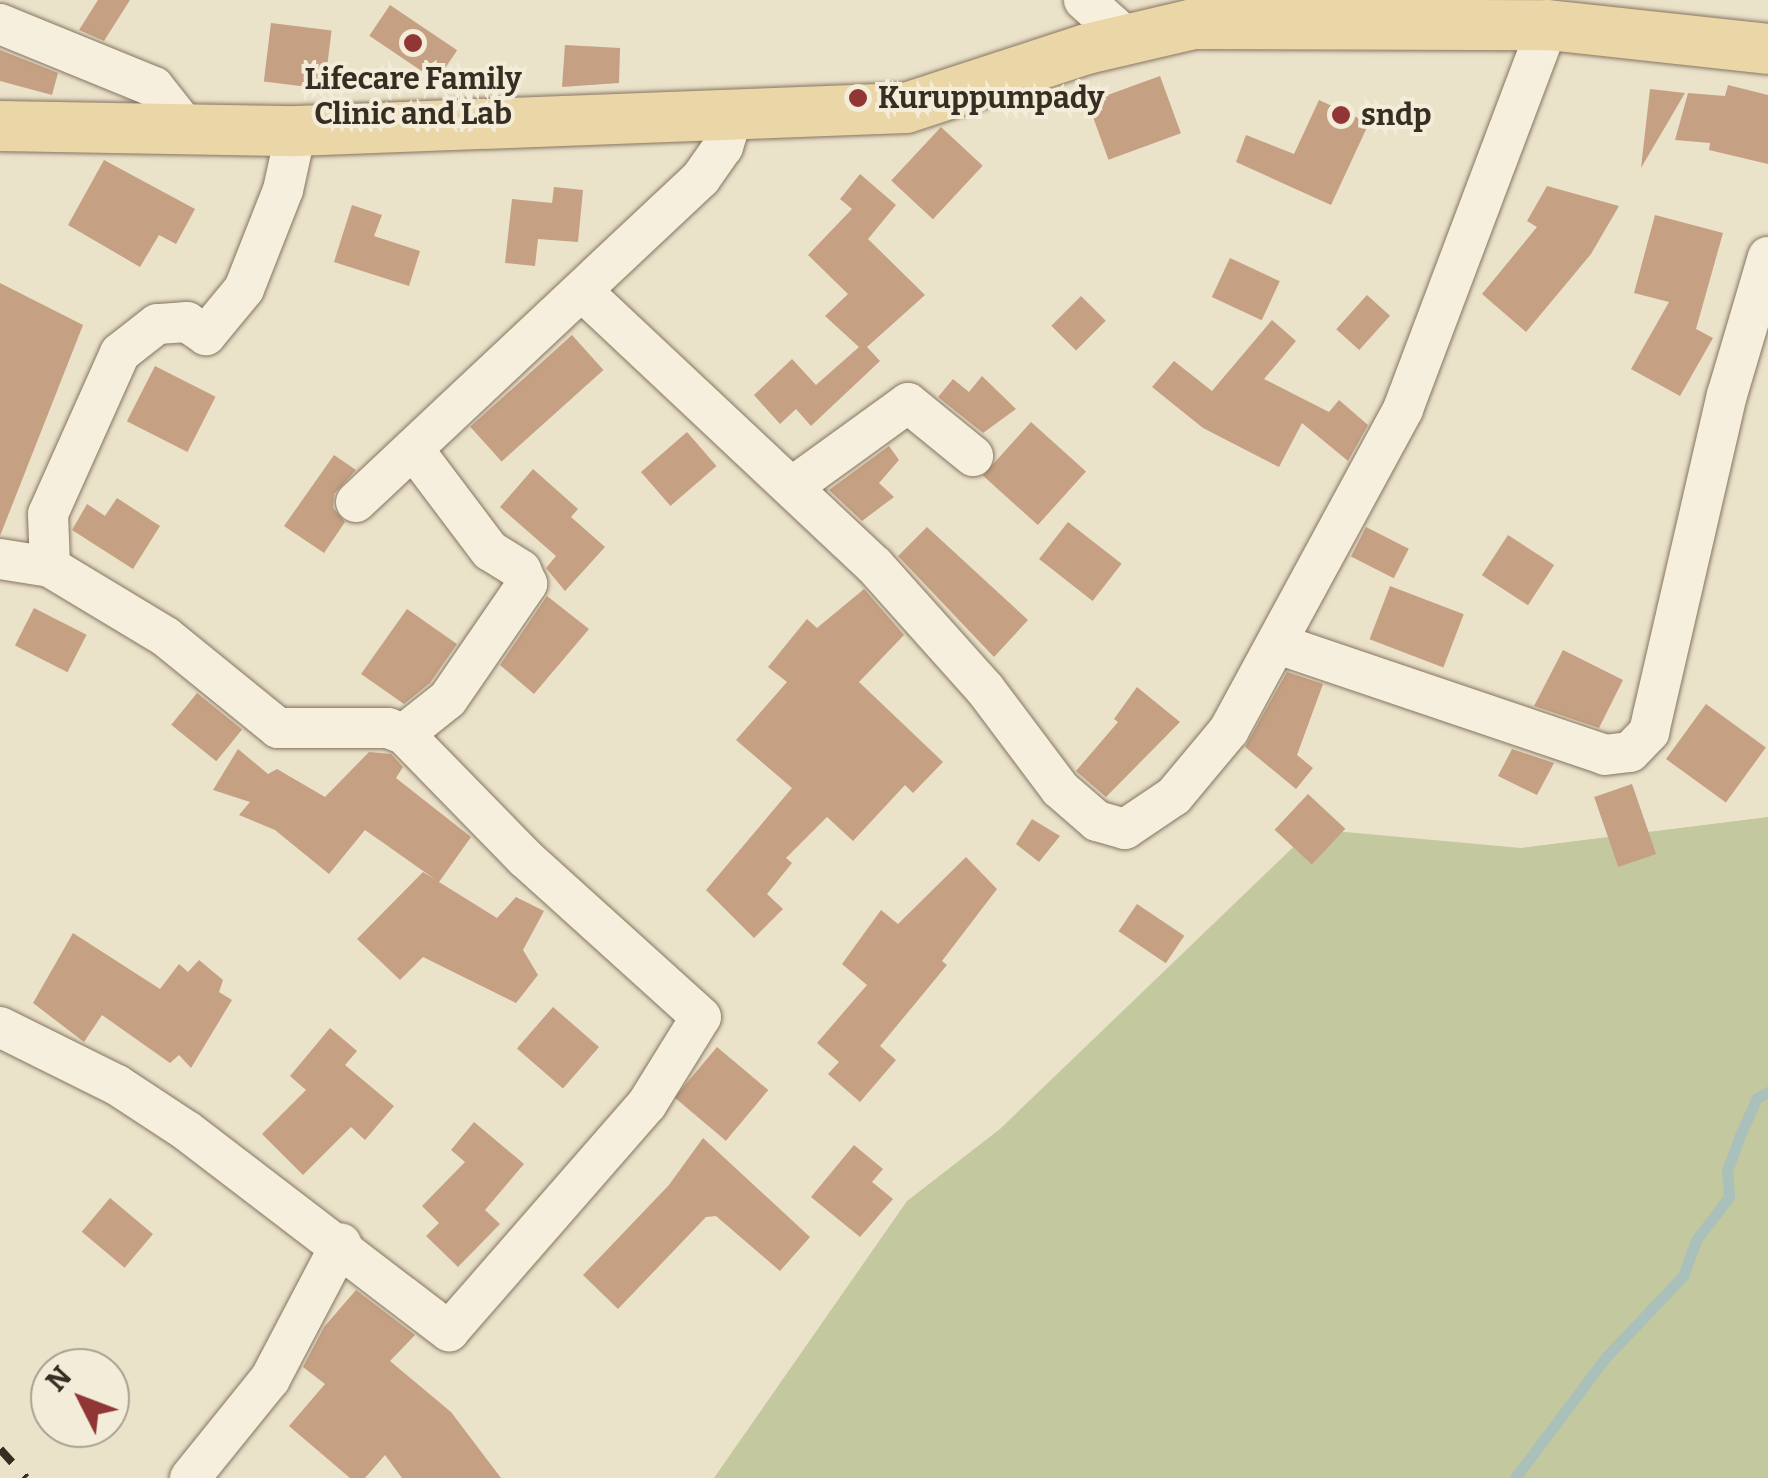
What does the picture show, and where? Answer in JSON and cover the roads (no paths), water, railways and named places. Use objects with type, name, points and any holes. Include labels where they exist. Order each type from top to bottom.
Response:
[{"type":"main road","points":[[0,126],[296,130],[906,108],[1128,39],[1200,12],[1548,25],[1768,49]]},
{"type":"street","points":[[1084,0],[1128,39]]},
{"type":"street","points":[[0,24],[154,87],[187,129]]},
{"type":"street","points":[[582,291],[874,565],[985,689],[1043,772],[1113,830],[1155,812],[1199,771],[1278,644],[1403,409],[1548,25]]},
{"type":"street","points":[[356,502],[701,178],[723,147],[733,114]]},
{"type":"street","points":[[50,567],[48,514],[120,353],[158,324],[187,322],[206,335],[244,289],[283,190],[296,130]]},
{"type":"street","points":[[1278,644],[1605,755],[1630,752],[1649,732],[1727,395],[1768,257]]},
{"type":"street","points":[[792,488],[908,403],[973,456]]},
{"type":"street","points":[[404,734],[448,698],[526,584],[521,570],[490,551],[413,449]]},
{"type":"street","points":[[0,560],[50,567],[166,636],[278,728],[388,728],[404,734],[526,859],[701,1017],[647,1104],[449,1331],[340,1244],[117,1086],[0,1027]]},
{"type":"street","points":[[190,1478],[270,1379],[340,1244]]},
{"type":"waterway","points":[[1515,1478],[1606,1357],[1683,1276],[1696,1240],[1729,1197],[1727,1171],[1740,1135],[1757,1098],[1768,1092]]},
{"type":"railway","points":[[0,1449],[26,1478]]},
{"type":"place","name":"Lifecare Family Clinic and Lab","points":[[413,43]]},
{"type":"place","name":"Kuruppumpady","points":[[858,98]]},
{"type":"place","name":"sndp","points":[[1341,115]]}]
